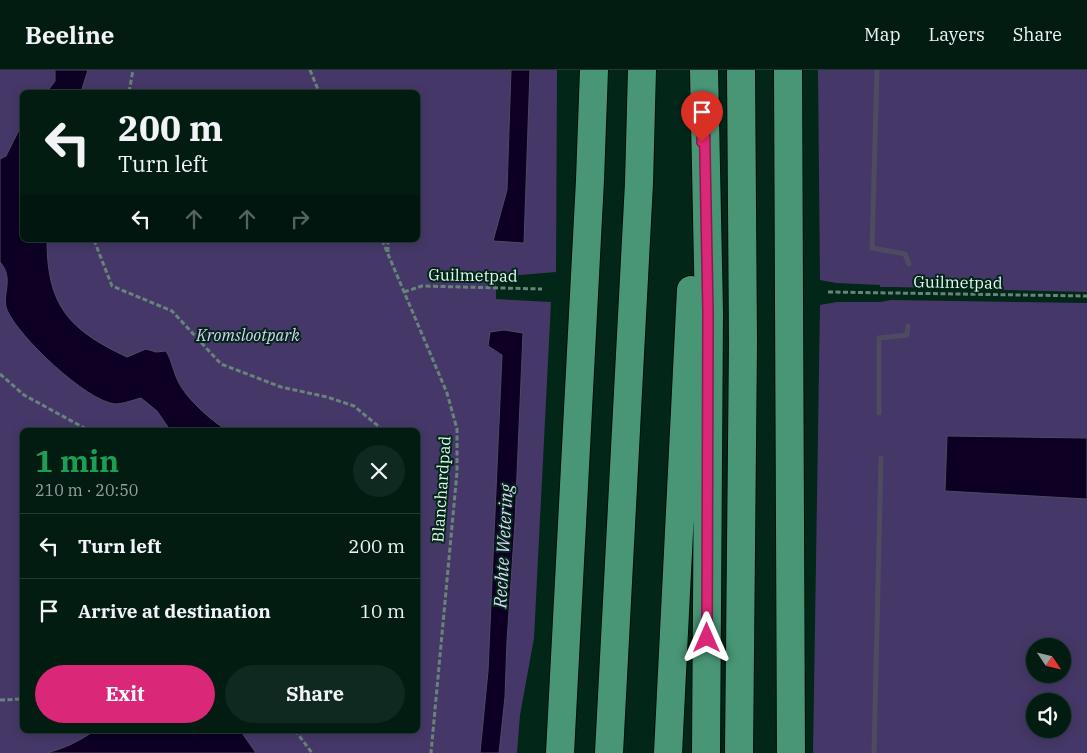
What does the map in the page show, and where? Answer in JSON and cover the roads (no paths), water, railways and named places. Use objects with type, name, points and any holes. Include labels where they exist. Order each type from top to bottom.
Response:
[{"type":"highway","points":[[560,753],[594,70]]},
{"type":"highway","points":[[609,753],[639,183],[642,70]]},
{"type":"highway","points":[[704,70],[708,313],[706,753]]},
{"type":"highway","points":[[739,753],[743,343],[742,70]]},
{"type":"highway","points":[[788,70],[791,753]]},
{"type":"highway","points":[[668,753],[690,313],[704,103]]},
{"type":"water","points":[[55,70],[88,70],[82,90],[48,90],[55,81]]},
{"type":"water","points":[[511,70],[530,70],[524,243],[493,241],[507,190]]},
{"type":"water","points":[[20,128],[20,242],[47,242],[51,282],[57,299],[65,313],[76,326],[90,337],[127,357],[146,349],[156,352],[166,351],[178,381],[186,394],[206,415],[224,428],[169,428],[157,411],[141,398],[115,404],[102,400],[87,392],[54,366],[24,335],[7,310],[5,299],[7,275],[0,262],[0,159],[6,156]]},
{"type":"water","name":"Rechte Wetering","points":[[504,330],[523,333],[515,522],[505,697],[499,753],[480,753],[488,671],[502,355],[488,346],[490,332]]},
{"type":"water","points":[[947,436],[1087,438],[1087,499],[945,491]]},
{"type":"water","points":[[91,733],[242,733],[256,753],[47,753],[84,738]]},
{"type":"waterway","points":[[877,70],[872,248],[905,254],[909,264]]},
{"type":"waterway","points":[[879,413],[879,338],[907,335],[908,326]]},
{"type":"waterway","points":[[874,753],[881,458]]},
{"type":"park label","name":"Kromslootpark","points":[[248,335]]}]
